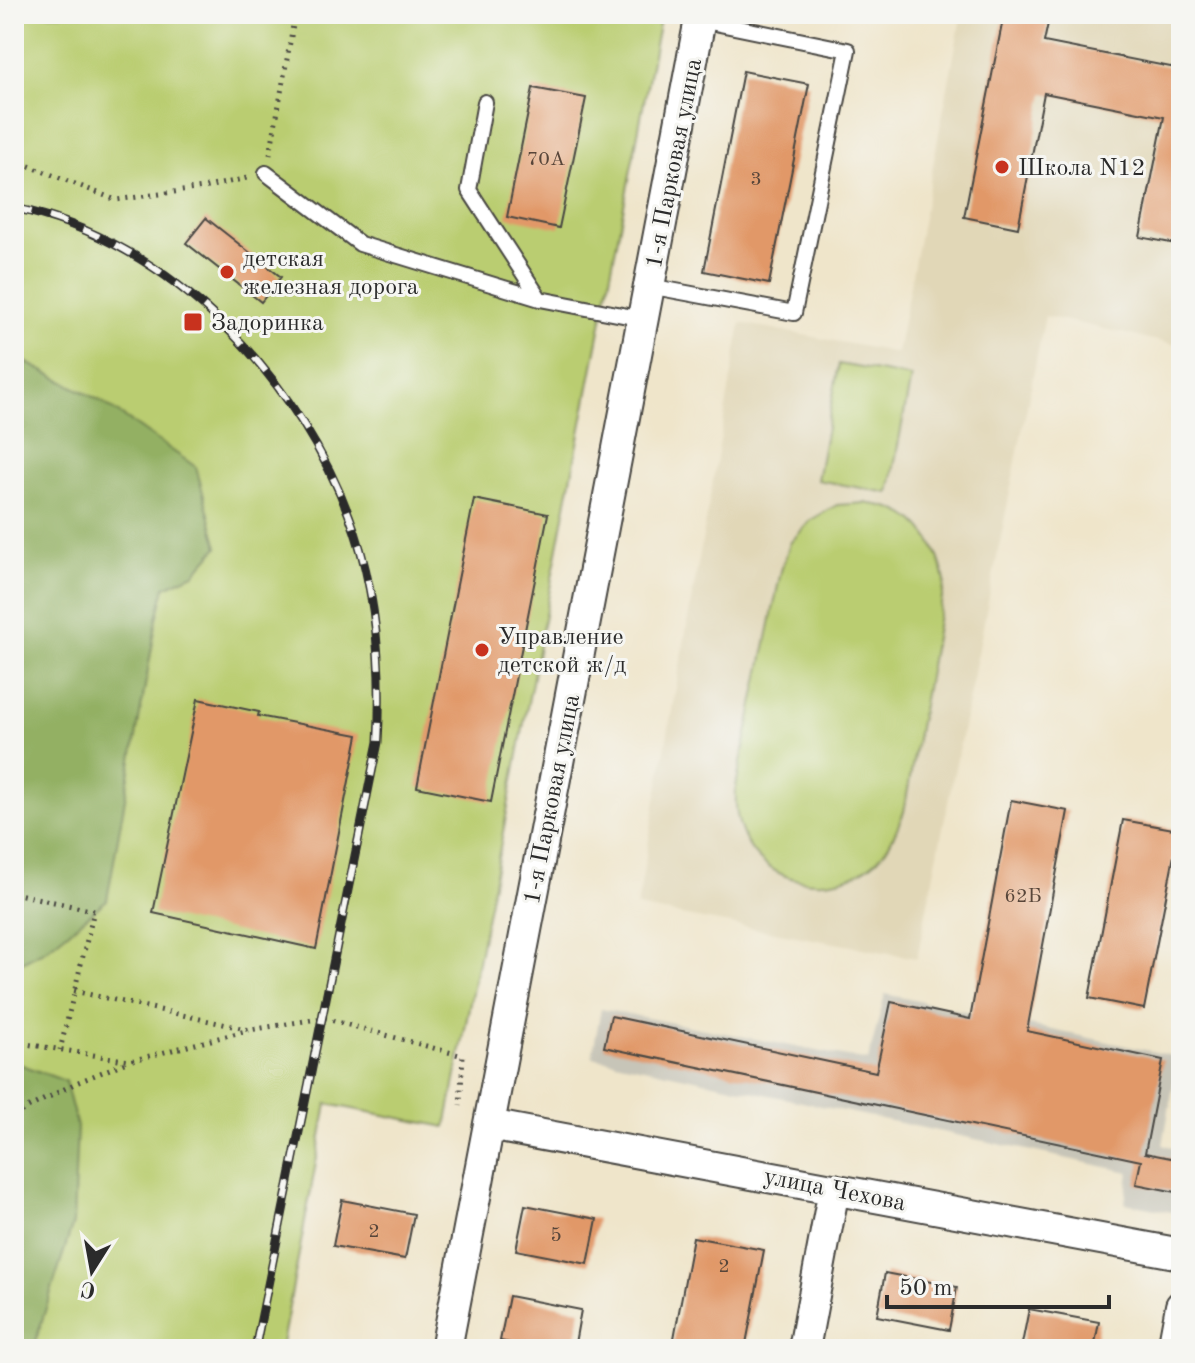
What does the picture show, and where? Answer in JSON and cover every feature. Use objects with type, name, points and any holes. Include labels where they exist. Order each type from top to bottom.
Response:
[{"type":"street","name":"1-я Парковая улица","points":[[446,1349],[700,17]]},
{"type":"street","name":"улица Чехова","points":[[489,1125],[1181,1254]]},
{"type":"street","points":[[804,1349],[834,1189]]},
{"type":"street","points":[[1173,1349],[1181,1306]]},
{"type":"lane","points":[[649,286],[794,313],[848,50],[700,17]]},
{"type":"lane","points":[[485,102],[469,190],[540,299]]},
{"type":"lane","points":[[266,173],[360,244],[540,299],[643,319]]},
{"type":"path","points":[[14,160],[116,200],[203,188],[266,173],[295,14]]},
{"type":"path","points":[[14,893],[94,911],[60,1050]]},
{"type":"path","points":[[74,991],[250,1030]]},
{"type":"path","points":[[14,1115],[76,1083],[130,1061],[250,1030],[323,1018],[463,1056],[459,1120],[489,1125]]},
{"type":"path","points":[[14,1042],[130,1061]]},
{"type":"shaded area","points":[[962,14],[1181,14],[1181,346],[1045,316],[917,958],[637,907],[741,323],[897,353]]},
{"type":"shaded area","points":[[885,994],[1178,1057],[1163,1145],[1181,1149],[1181,1214],[1125,1203],[1129,1172],[592,1057],[601,1009],[868,1061]]},
{"type":"green space","points":[[14,14],[661,14],[446,1127],[327,1104],[281,1349],[14,1349]]},
{"type":"green space","points":[[14,356],[101,401],[196,467],[218,547],[194,574],[165,587],[107,900],[47,949],[14,966]]},
{"type":"green space","points":[[839,364],[911,377],[889,493],[817,480]]},
{"type":"green space","points":[[865,503],[892,509],[915,522],[930,539],[945,581],[904,812],[895,833],[878,859],[856,874],[839,880],[802,881],[785,876],[755,855],[740,826],[736,786],[781,571],[790,543],[811,520],[837,505]]},
{"type":"green space","points":[[14,1062],[65,1081],[77,1127],[73,1223],[33,1349],[14,1349]]},
{"type":"building","name":"Школа N12","points":[[1004,14],[1050,14],[1044,42],[1181,69],[1181,245],[1140,237],[1164,117],[1044,93],[1018,228],[964,217]]},
{"type":"building","points":[[743,71],[809,84],[769,284],[704,271]]},
{"type":"building","points":[[533,88],[586,98],[559,228],[507,217]]},
{"type":"building","name":"Задоринка","points":[[206,218],[281,277],[261,302],[186,243]]},
{"type":"building","name":"Управление детской ж/д","points":[[474,499],[548,514],[491,802],[417,787]]},
{"type":"building","points":[[198,699],[259,712],[258,716],[358,735],[316,949],[153,913]]},
{"type":"building","points":[[1011,800],[1068,811],[1027,1031],[1163,1060],[1145,1153],[1181,1160],[1181,1193],[1136,1184],[1141,1161],[604,1047],[611,1016],[876,1072],[891,1002],[970,1019]]},
{"type":"building","points":[[1123,820],[1179,830],[1144,1009],[1089,998]]},
{"type":"building","points":[[342,1200],[414,1214],[405,1259],[333,1246]]},
{"type":"building","points":[[525,1205],[597,1219],[588,1264],[516,1250]]},
{"type":"building","points":[[693,1237],[764,1250],[745,1349],[672,1349]]},
{"type":"building","points":[[885,1273],[957,1287],[949,1330],[877,1316]]},
{"type":"building","points":[[509,1296],[581,1310],[574,1349],[540,1349],[500,1341]]},
{"type":"building","points":[[1029,1309],[1099,1322],[1094,1349],[1021,1349]]},
{"type":"railway","points":[[14,208],[72,225],[127,251],[178,285],[225,326],[266,372],[302,423],[332,476],[355,532],[368,583],[378,662],[378,742],[255,1349]]},
{"type":"place","name":"Школа N12","points":[[1002,167]]},
{"type":"place","name":"детская железная дорога","points":[[227,272]]},
{"type":"place","name":"Задоринка","points":[[193,322]]},
{"type":"place","name":"Управление детской ж/д","points":[[482,650]]}]
